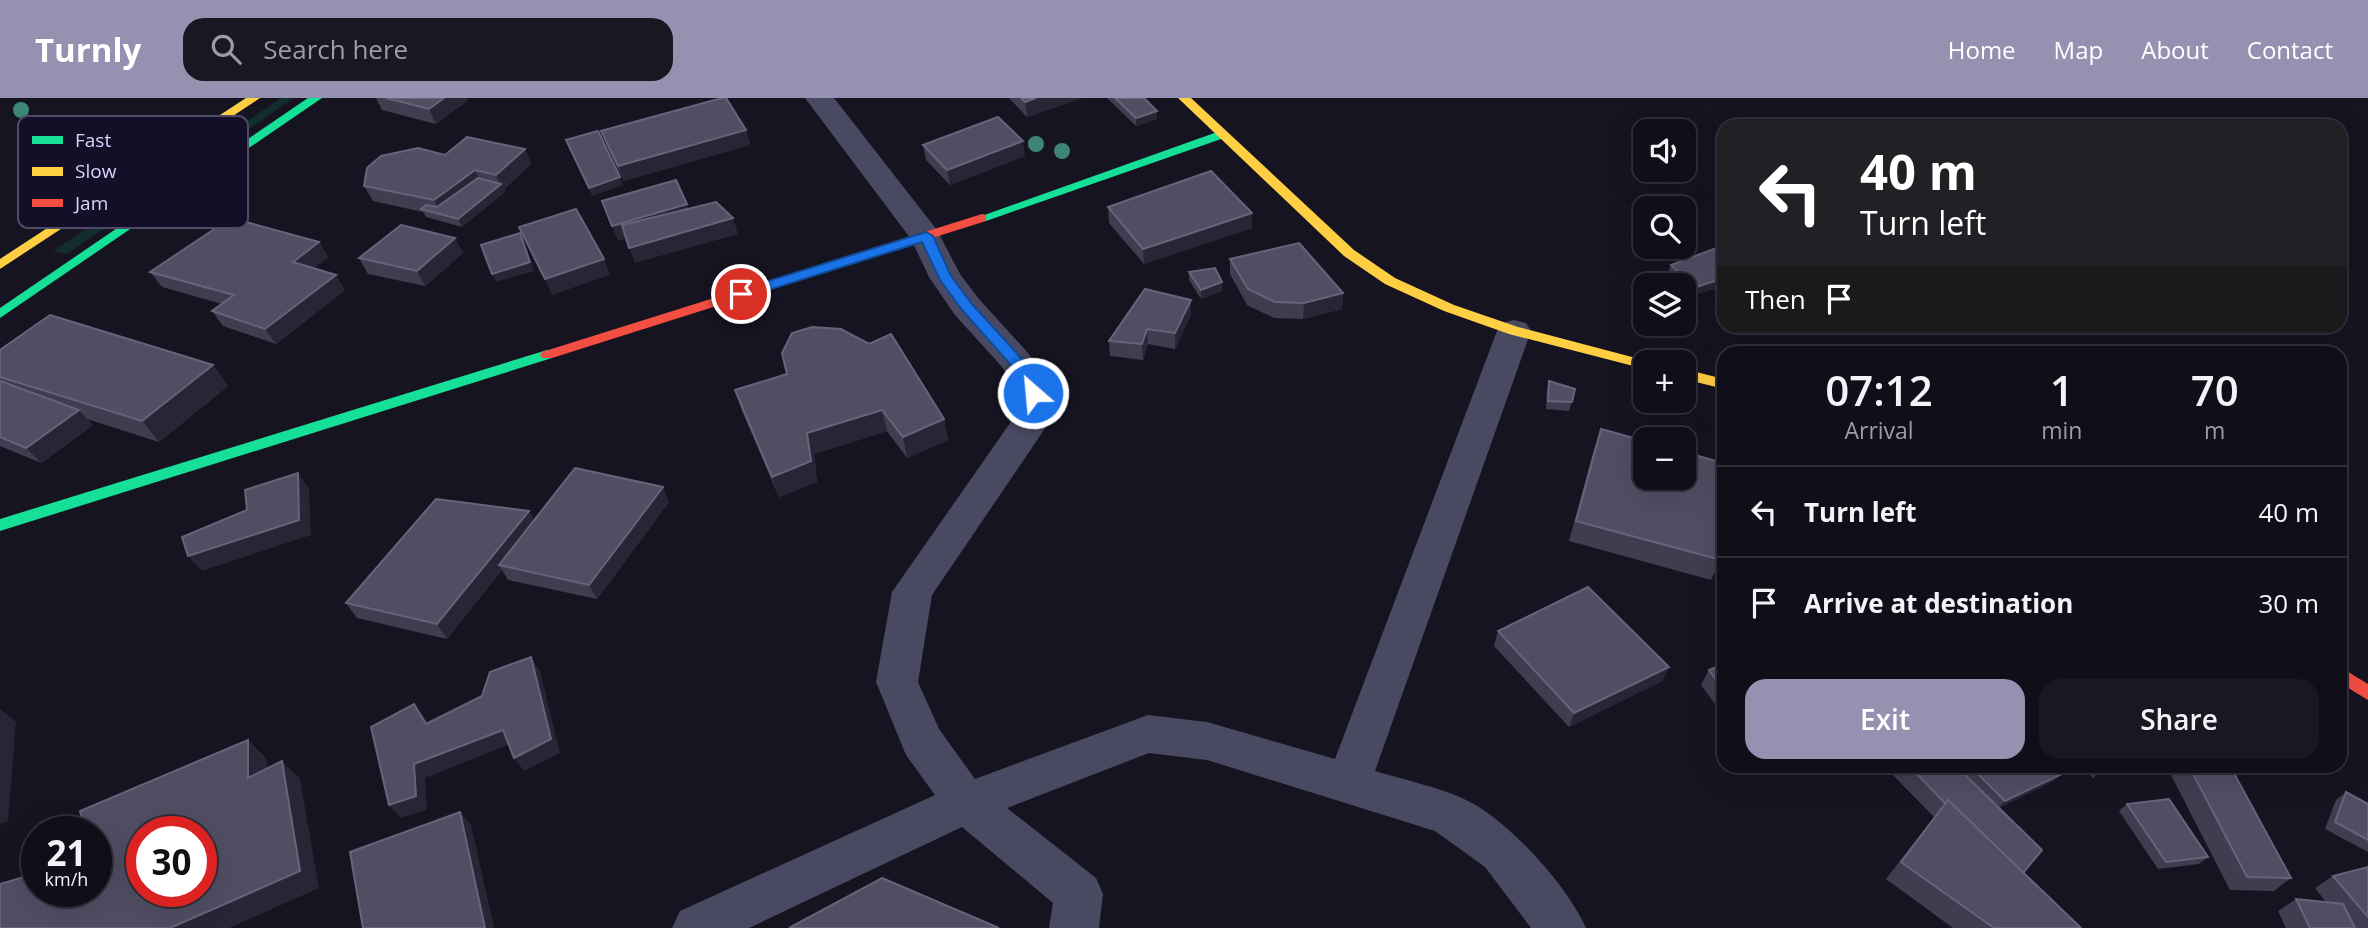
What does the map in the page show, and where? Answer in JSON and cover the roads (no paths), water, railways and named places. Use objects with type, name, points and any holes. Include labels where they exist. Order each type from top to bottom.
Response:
[{"type":"street","points":[[227,116],[254,98]]},
{"type":"street","points":[[248,144],[316,98]]},
{"type":"street","points":[[819,98],[926,236],[944,276],[967,307],[1017,362],[1033,393],[1033,418],[912,592],[897,682],[922,741],[966,803],[1079,894],[1074,928]]},
{"type":"street","points":[[1184,98],[1220,135],[1349,253],[1390,281],[1449,308],[1514,331],[1633,361]]},
{"type":"street","points":[[0,525],[926,236],[1220,135]]},
{"type":"street","points":[[0,265],[56,228]]},
{"type":"street","points":[[0,314],[126,228]]},
{"type":"street","points":[[1348,784],[1514,331]]},
{"type":"street","points":[[1696,376],[1717,382]]},
{"type":"street","points":[[2347,679],[2368,694]]},
{"type":"street","points":[[696,928],[966,803],[1148,734],[1207,741],[1449,814],[1502,852],[1561,928]]}]
